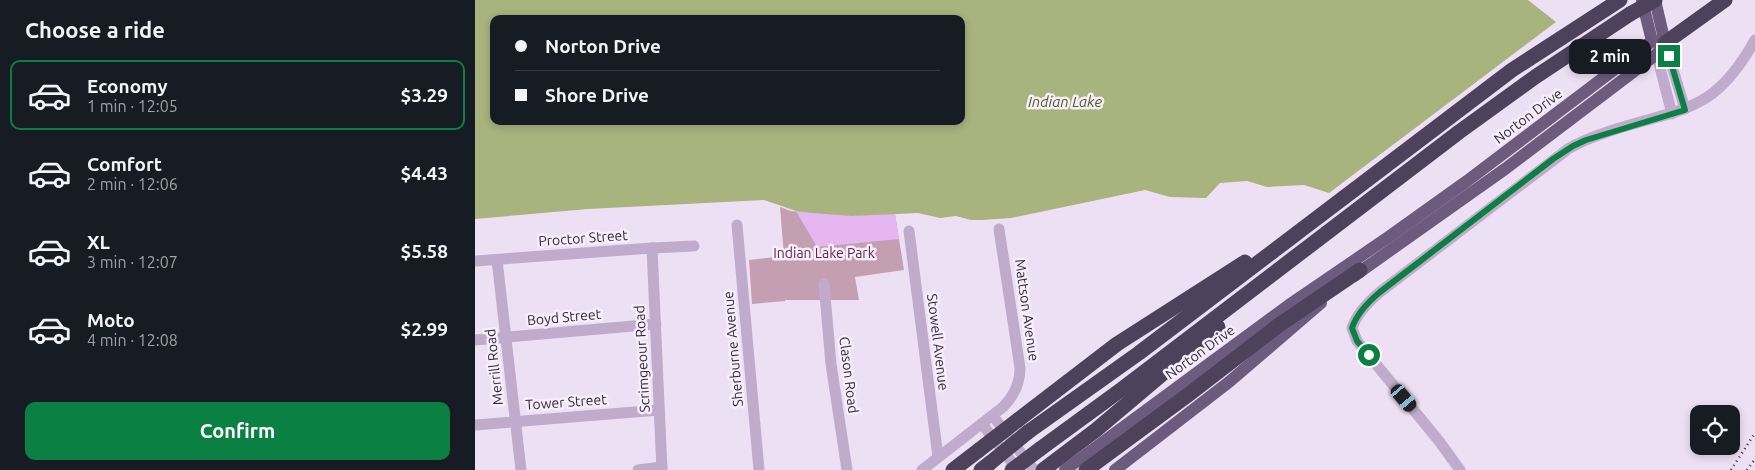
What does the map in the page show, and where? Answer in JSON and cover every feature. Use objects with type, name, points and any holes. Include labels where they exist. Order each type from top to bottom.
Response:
[{"type":"highway","points":[[986,467],[1028,432],[1139,353],[1512,70],[1620,0]]},
{"type":"highway","points":[[1012,470],[1122,389],[1459,132],[1535,77],[1630,14],[1655,0]]},
{"type":"highway","points":[[1658,46],[1725,0]]},
{"type":"highway","points":[[953,470],[1117,344],[1228,272],[1296,233]]},
{"type":"highway","points":[[1053,468],[1256,295],[1311,245]]},
{"type":"highway","points":[[1085,470],[1188,395],[1279,325],[1359,270]]},
{"type":"main road","points":[[1642,0],[1658,46]]},
{"type":"main road","points":[[1655,0],[1658,46]]},
{"type":"main road","name":"Norton Drive","points":[[1115,470],[1229,382],[1359,270],[1409,238],[1497,174],[1658,46]]},
{"type":"main road","name":"Norton Drive","points":[[1053,468],[1398,231],[1658,46]]},
{"type":"street","points":[[1460,470],[1439,441],[1357,341],[1352,328],[1357,317],[1380,292],[1568,149],[1593,137],[1685,110],[1703,101],[1723,86],[1742,62],[1755,40]]},
{"type":"street","points":[[1658,46],[1685,110]]},
{"type":"street","points":[[1658,46],[1672,114]]},
{"type":"street","name":"Sherburne Avenue","points":[[737,225],[759,470]]},
{"type":"street","name":"Mattson Avenue","points":[[922,470],[993,416],[1007,403],[1018,386],[1020,372],[999,230]]},
{"type":"street","name":"Stowell Avenue","points":[[909,231],[939,457]]},
{"type":"street","name":"Proctor Street","points":[[475,262],[694,246]]},
{"type":"street","name":"Scrimgeour Road","points":[[652,248],[662,468]]},
{"type":"street","name":"Merrill Road","points":[[497,260],[521,470]]},
{"type":"street","name":"Clason Road","points":[[824,284],[831,364],[847,470]]},
{"type":"street","name":"Boyd Street","points":[[475,340],[655,324]]},
{"type":"street","name":"Tower Street","points":[[475,424],[659,410]]},
{"type":"street","points":[[993,416],[1033,470]]},
{"type":"street","points":[[982,424],[1018,470]]},
{"type":"street","points":[[638,470],[662,468]]},
{"type":"green space","name":"Indian Lake Park","points":[[780,207],[791,211],[851,216],[895,214],[904,270],[855,277],[859,300],[785,300],[752,304],[749,260],[784,256]]},
{"type":"sand","points":[[796,211],[851,216],[895,214],[899,239],[817,247]]},
{"type":"water","name":"Indian Lake","points":[[475,0],[1528,0],[1556,22],[1329,193],[1304,185],[1267,187],[1247,181],[1220,183],[1206,198],[1170,197],[1145,190],[1011,218],[983,220],[971,220],[956,216],[940,218],[918,213],[852,216],[812,213],[796,211],[764,200],[588,209],[475,219]]},
{"type":"railway","points":[[1731,470],[1755,433]]},
{"type":"railway","points":[[1747,470],[1755,459]]},
{"type":"route","points":[[1369,355],[1355,338],[1352,328],[1362,310],[1380,292],[1553,159],[1573,146],[1616,130],[1685,110],[1669,56]]}]
